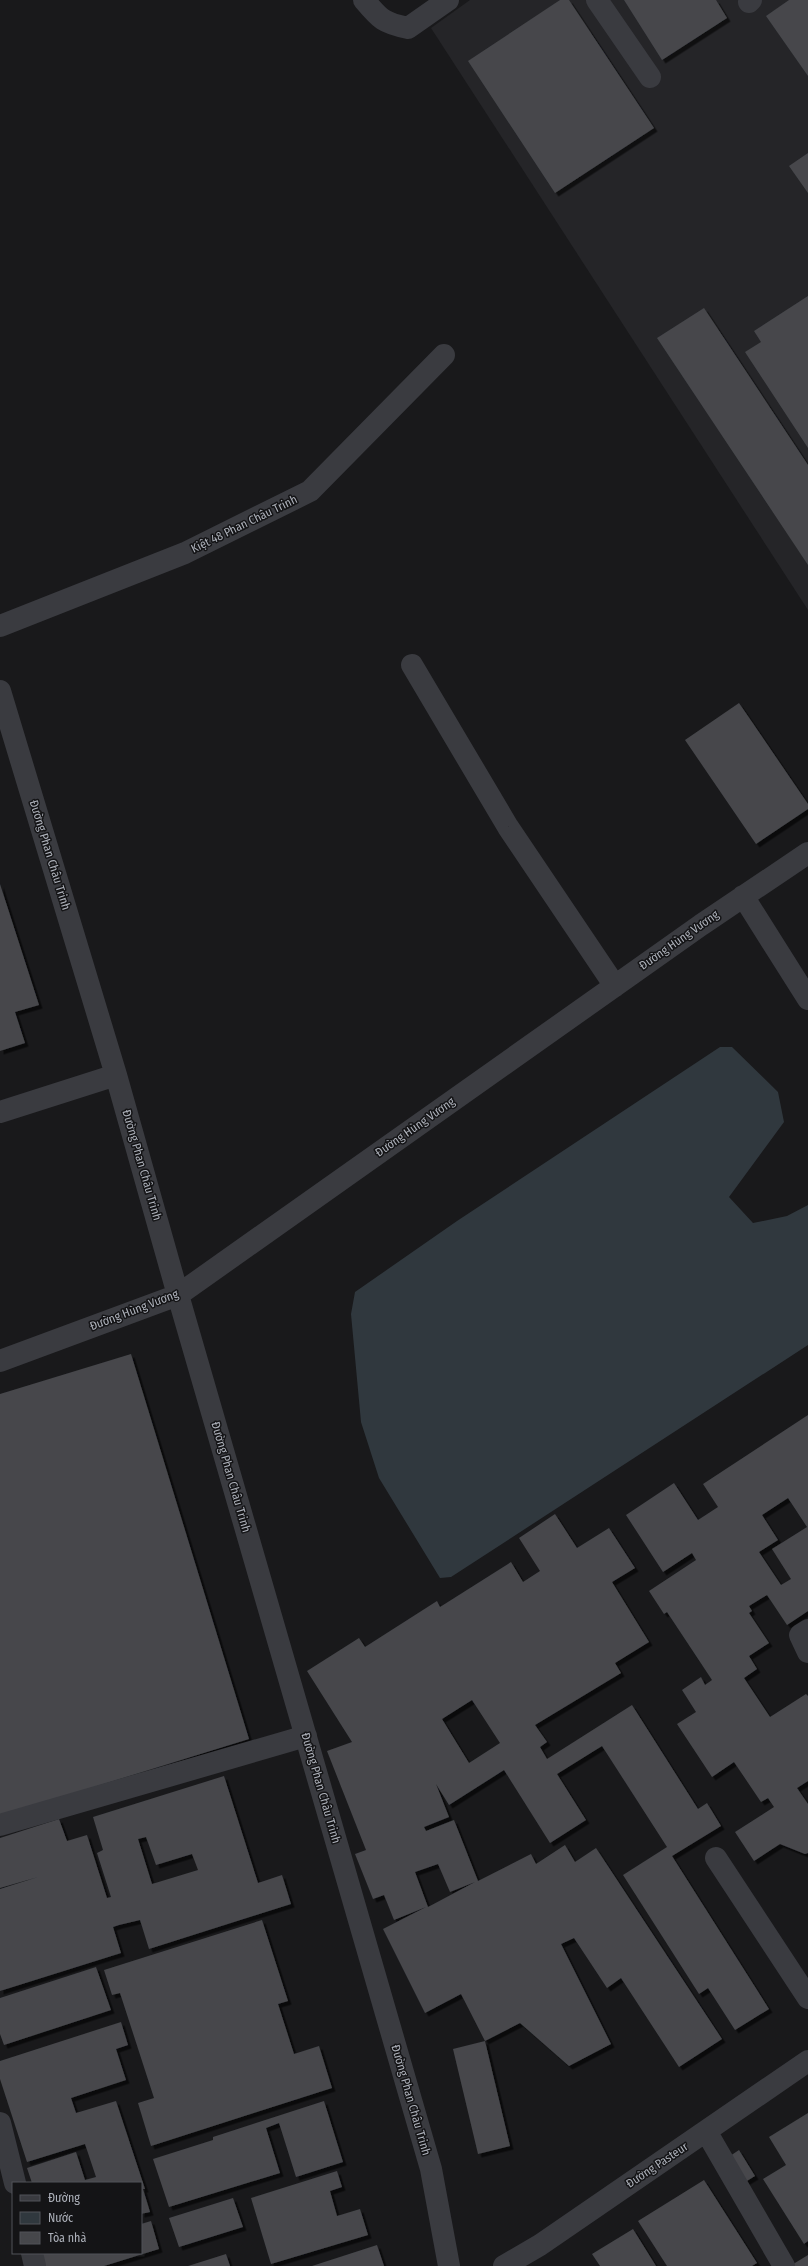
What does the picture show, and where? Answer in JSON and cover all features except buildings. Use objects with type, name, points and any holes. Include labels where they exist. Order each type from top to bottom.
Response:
[{"type":"street","points":[[364,0],[379,18],[389,24],[408,28],[448,0]]},
{"type":"street","points":[[597,0],[650,77]]},
{"type":"street","name":"Kiệt 48 Phan Châu Trinh","points":[[0,626],[185,553],[310,491],[444,355]]},
{"type":"street","points":[[412,665],[508,826],[615,986]]},
{"type":"street","name":"Đường Phan Châu Trinh","points":[[0,691],[116,1075],[178,1295],[431,2169],[449,2266]]},
{"type":"street","name":"Đường Hùng Vương","points":[[0,1361],[178,1295],[743,896],[808,853]]},
{"type":"street","points":[[743,896],[808,999]]},
{"type":"street","points":[[0,1112],[116,1075]]},
{"type":"street","points":[[808,1630],[800,1636],[808,1652]]},
{"type":"street","points":[[0,1825],[306,1736]]},
{"type":"street","points":[[716,1858],[808,1998]]},
{"type":"street","name":"Đường Pasteur","points":[[504,2266],[540,2245],[808,2061]]},
{"type":"street","points":[[0,2123],[15,2182]]},
{"type":"street","points":[[706,2131],[784,2266]]},
{"type":"street","points":[[32,2254],[35,2266]]},
{"type":"shaded area","points":[[470,0],[808,0],[808,610],[431,28]]},
{"type":"water","points":[[720,1047],[732,1047],[778,1092],[784,1122],[729,1197],[753,1223],[787,1216],[808,1205],[808,1345],[451,1577],[440,1578],[379,1478],[361,1422],[351,1314],[355,1292],[457,1221]]}]
